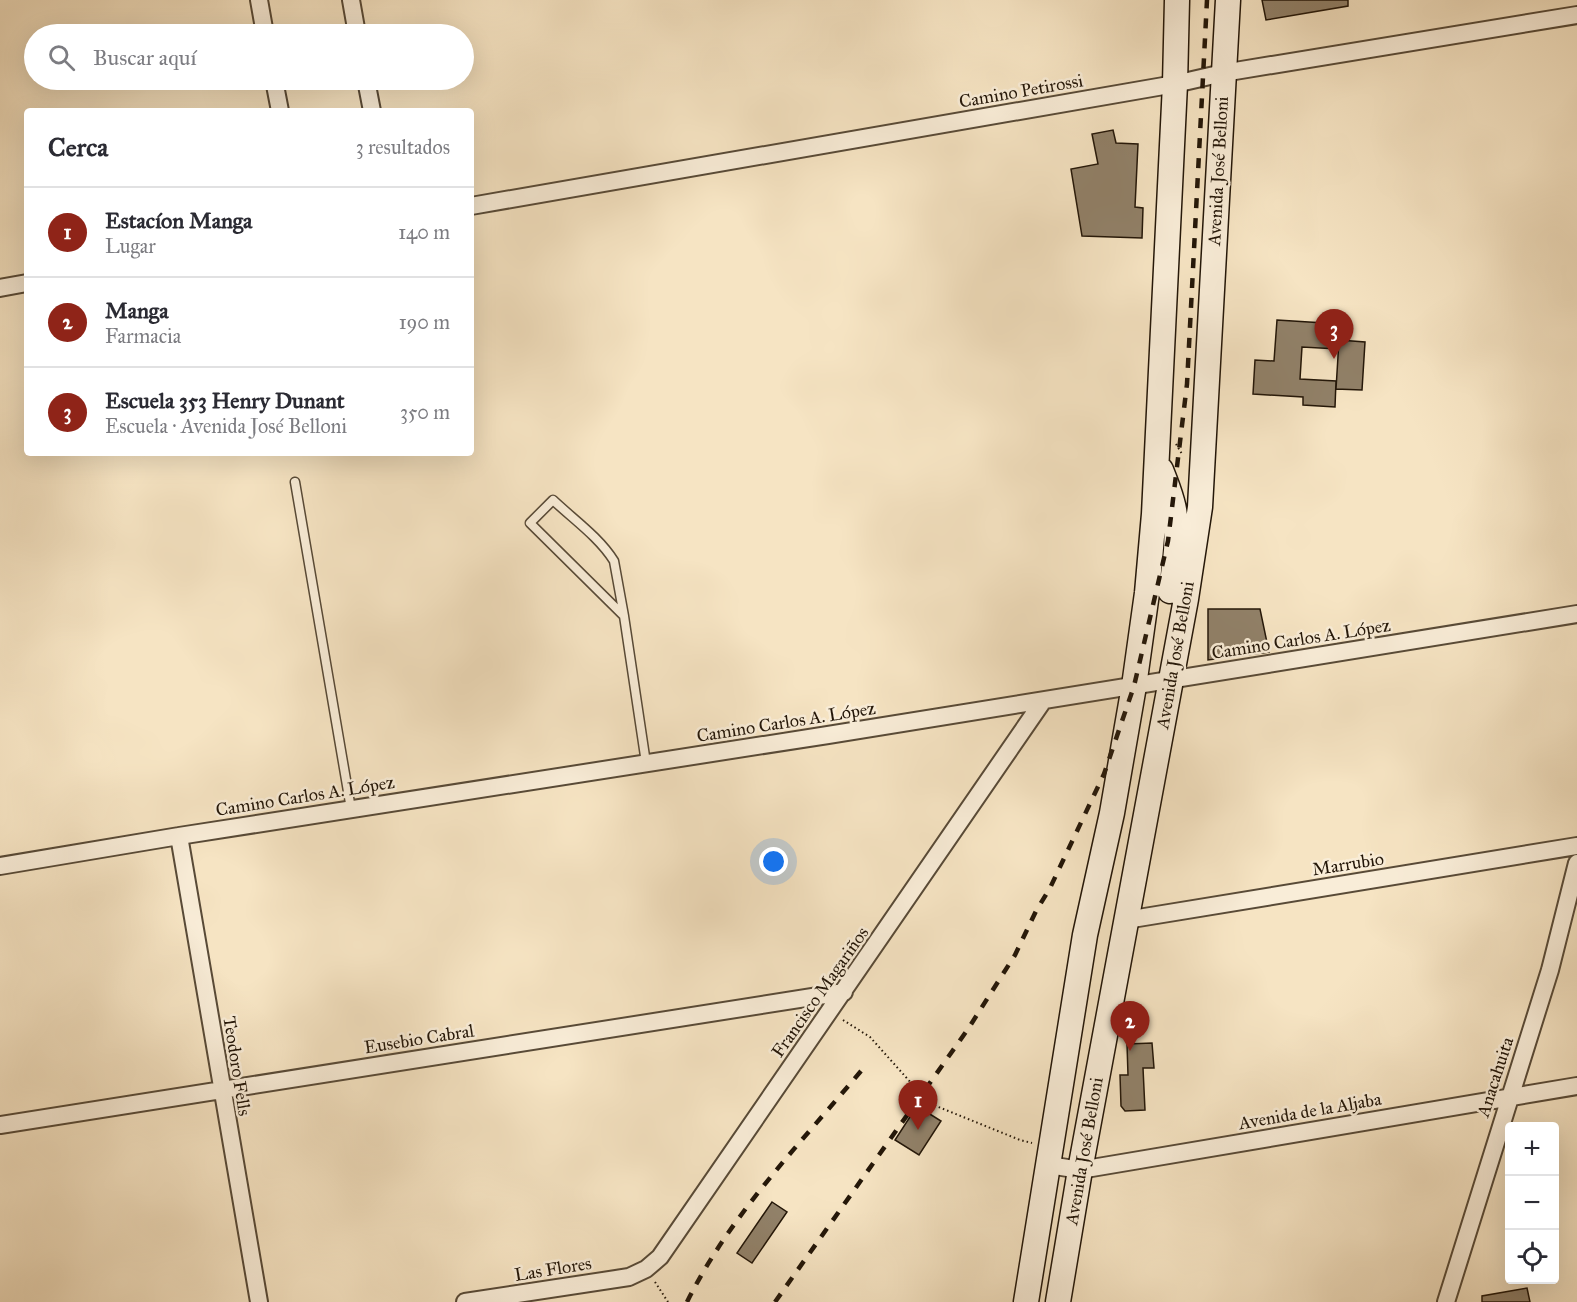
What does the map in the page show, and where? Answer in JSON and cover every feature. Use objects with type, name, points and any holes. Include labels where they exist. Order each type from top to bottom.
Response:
[{"type":"main road","name":"Avenida José Belloni","points":[[1026,1302],[1085,935],[1112,813],[1147,593],[1154,514],[1177,0]]},
{"type":"main road","name":"Avenida José Belloni","points":[[1058,1302],[1080,1170],[1186,599],[1200,507],[1228,0]]},
{"type":"main road","points":[[1156,456],[1173,503],[1176,533],[1173,578],[1160,645],[1162,663],[1170,681]]},
{"type":"main road","points":[[1134,686],[1152,699],[1155,709],[1136,801],[1136,813],[1143,834]]},
{"type":"street","points":[[259,0],[263,24]]},
{"type":"street","points":[[351,0],[355,24]]},
{"type":"street","name":"Camino Petirossi","points":[[474,205],[1175,84],[1223,73],[1577,15]]},
{"type":"street","points":[[276,90],[279,108]]},
{"type":"street","points":[[368,90],[371,108]]},
{"type":"street","points":[[0,288],[24,284]]},
{"type":"street","name":"Camino Carlos A. López","points":[[0,866],[1577,615]]},
{"type":"street","name":"Francisco Magariños","points":[[646,1269],[660,1257],[1043,701]]},
{"type":"street","name":"Teodoro Fells","points":[[179,836],[259,1302]]},
{"type":"street","name":"Marrubio","points":[[1126,920],[1577,846]]},
{"type":"street","name":"Anacahuita","points":[[1446,1302],[1550,970],[1577,863]]},
{"type":"street","name":"Eusebio Cabral","points":[[0,1125],[844,992]]},
{"type":"street","name":"Avenida de la Aljaba","points":[[1049,1165],[1080,1170],[1577,1086]]},
{"type":"street","name":"Las Flores","points":[[465,1302],[628,1277],[646,1269]]},
{"type":"lane","points":[[295,482],[351,809]]},
{"type":"lane","points":[[624,616],[530,523],[553,500],[600,543],[614,561],[624,616],[646,763]]},
{"type":"path","points":[[830,1011],[870,1037],[921,1094],[936,1106],[1020,1140]]},
{"type":"path","points":[[646,1269],[668,1302]]},
{"type":"building","points":[[1262,0],[1348,0],[1348,6],[1266,20]]},
{"type":"building","points":[[1113,130],[1116,143],[1138,144],[1135,207],[1143,208],[1142,238],[1082,236],[1071,169],[1098,164],[1092,134]]},
{"type":"building","points":[[1277,320],[1340,324],[1338,349],[1302,347],[1300,379],[1336,381],[1335,407],[1303,405],[1303,397],[1253,394],[1255,360],[1274,361]]},
{"type":"building","points":[[1339,340],[1365,342],[1362,390],[1336,389]]},
{"type":"building","points":[[1208,609],[1260,609],[1269,652],[1208,660]]},
{"type":"building","points":[[1152,1043],[1154,1068],[1143,1068],[1145,1110],[1125,1111],[1121,1106],[1120,1075],[1128,1075],[1127,1044]]},
{"type":"building","points":[[917,1106],[941,1121],[919,1155],[895,1140]]},
{"type":"building","points":[[772,1202],[787,1212],[752,1263],[737,1253]]},
{"type":"building","points":[[1527,1288],[1530,1302],[1482,1302],[1482,1296]]},
{"type":"railway","points":[[775,1302],[968,1029],[1015,955],[1050,888],[1104,774],[1134,686],[1168,541],[1187,384],[1207,0]]},
{"type":"railway","points":[[687,1302],[704,1270],[745,1210],[861,1071]]},
{"type":"place","name":"Escuela 353 Henry Dunant","points":[[1334,359]]},
{"type":"place","name":"Manga","points":[[1130,1051]]},
{"type":"place","name":"Estacíon Manga","points":[[918,1130]]}]
